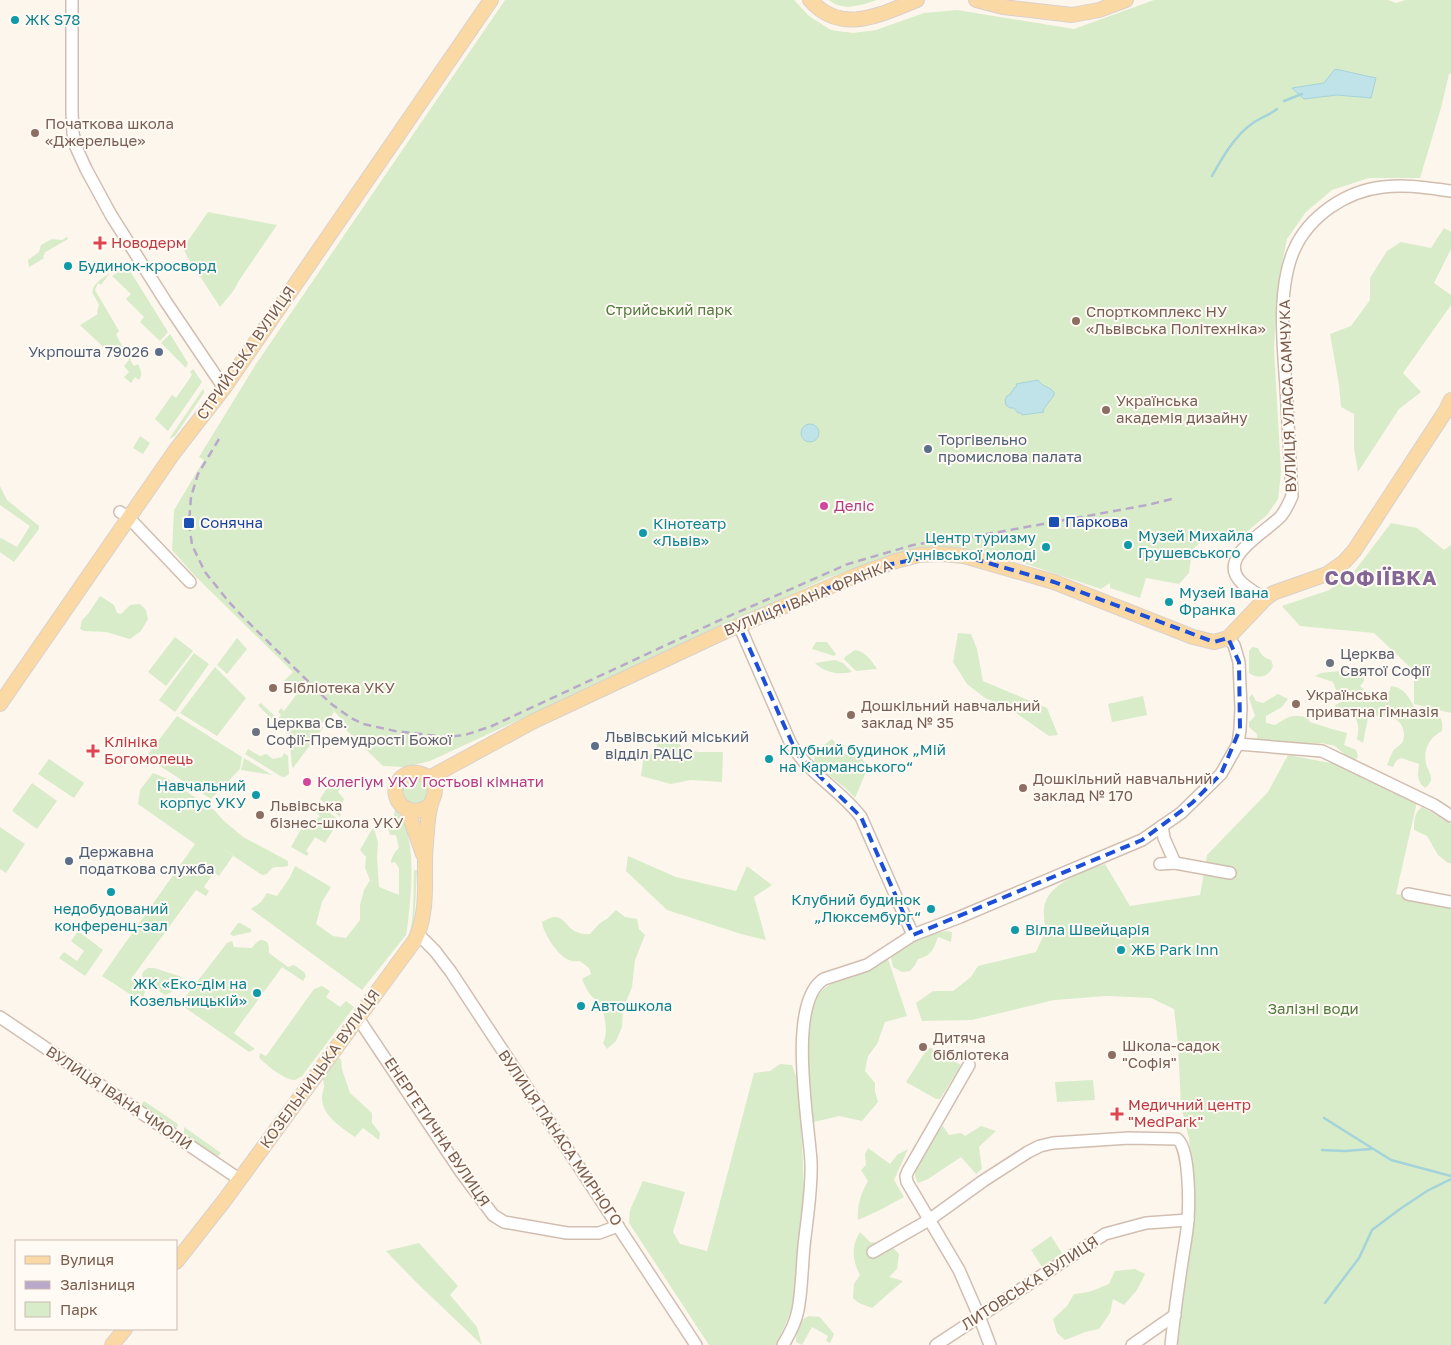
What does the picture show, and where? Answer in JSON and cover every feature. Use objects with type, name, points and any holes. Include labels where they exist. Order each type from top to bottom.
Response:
[{"type":"main road","name":"СТРИЙСЬКА ВУЛИЦЯ","points":[[0,704],[124,515],[224,388],[491,0]]},
{"type":"main road","points":[[810,0],[830,15],[856,21],[917,0]]},
{"type":"main road","points":[[976,0],[1072,15],[1098,5],[1126,0]]},
{"type":"main road","points":[[1228,638],[1273,593],[1327,574],[1344,562],[1354,551],[1451,400]]},
{"type":"main road","name":"ВУЛИЦЯ ІВАНА ФРАНКА","points":[[429,778],[532,722],[739,625],[857,575],[920,555],[964,556],[1054,582],[1193,636],[1214,642],[1228,638]]},
{"type":"main road","points":[[414,772],[429,778],[435,793],[431,804],[426,808],[420,811],[413,811],[407,809],[398,800],[396,794],[397,786],[400,779],[407,774],[414,772]]},
{"type":"main road","name":"КОЗЕЛЬНИЦЬКА ВУЛИЦЯ","points":[[178,1259],[411,947],[418,934],[424,904],[425,860],[431,804]]},
{"type":"main road","name":"КОЗЕЛЬНИЦЬКА ВУЛИЦЯ","points":[[407,809],[425,860]]},
{"type":"main road","points":[[112,1345],[124,1330]]},
{"type":"street","points":[[72,0],[72,112],[76,147],[111,215],[166,302],[224,388]]},
{"type":"street","name":"ВУЛИЦЯ УЛАСА САМЧУКА","points":[[1265,599],[1241,582],[1236,574],[1235,566],[1238,555],[1245,546],[1280,517],[1289,505],[1292,496],[1282,333],[1286,278],[1294,249],[1305,232],[1325,212],[1346,197],[1381,187],[1397,186],[1451,190]]},
{"type":"street","points":[[124,515],[190,582]]},
{"type":"street","points":[[739,625],[790,742],[797,754],[852,806],[861,817],[913,935]]},
{"type":"street","points":[[783,1345],[798,1312],[810,1190],[810,1162],[803,1090],[802,1046],[805,1013],[809,996],[814,988],[824,979],[867,965],[913,935],[1142,840],[1182,813],[1221,774],[1238,744],[1241,708],[1239,662],[1234,645],[1228,638]]},
{"type":"street","points":[[1238,744],[1322,750],[1434,805],[1451,816]]},
{"type":"street","points":[[1162,826],[1164,838],[1175,863]]},
{"type":"street","points":[[1160,864],[1175,863],[1230,872]]},
{"type":"street","points":[[1408,894],[1451,902]]},
{"type":"street","name":"ВУЛИЦЯ ПАНАСА МИРНОГО","points":[[418,934],[435,951],[451,972],[696,1345]]},
{"type":"street","name":"ВУЛИЦЯ ІВАНА ЧМОЛИ","points":[[0,1017],[239,1180]]},
{"type":"street","name":"ЕНЕРГЕТИЧНА ВУЛИЦЯ","points":[[358,1018],[461,1172],[493,1215],[504,1222],[567,1233],[599,1233],[618,1226]]},
{"type":"street","points":[[969,1065],[926,1137],[906,1176],[907,1182],[959,1270],[990,1345]]},
{"type":"street","points":[[873,1252],[929,1220],[983,1181],[1040,1146],[1053,1143],[1129,1138],[1176,1139],[1180,1141],[1186,1162],[1188,1220],[1171,1345]]},
{"type":"street","name":"ЛИТОВСЬКА ВУЛИЦЯ","points":[[936,1345],[1105,1234],[1146,1222],[1188,1220]]},
{"type":"street","points":[[1132,1345],[1174,1315]]},
{"type":"highlighted area","points":[[942,554],[964,556],[1054,582],[1214,642],[1228,638],[1239,662],[1240,729],[1221,774],[1192,803],[1142,840],[913,935],[861,817],[797,754],[739,625],[882,566]]},
{"type":"green space","name":"Стрийський парк","points":[[505,0],[794,0],[809,16],[831,30],[853,33],[876,30],[924,13],[957,10],[1074,29],[1154,0],[1388,0],[1396,3],[1406,0],[1451,0],[1451,73],[1449,74],[1420,178],[1369,178],[1332,190],[1306,212],[1287,239],[1278,283],[1274,348],[1281,472],[1278,499],[1267,515],[1244,534],[1206,537],[1192,550],[1189,573],[1179,584],[1146,578],[1140,598],[1110,588],[1110,583],[1101,589],[1023,563],[965,548],[933,547],[906,552],[827,578],[430,761],[405,767],[383,766],[346,730],[346,724],[330,707],[334,712],[328,721],[289,726],[279,724],[270,718],[258,705],[261,703],[278,719],[281,715],[278,712],[281,708],[284,711],[296,695],[283,682],[293,672],[195,576],[172,550],[174,510],[204,460],[199,457],[256,364]]},
{"type":"green space","points":[[829,0],[877,0],[846,7],[834,4]]},
{"type":"green space","points":[[208,212],[277,225],[233,291],[220,307],[183,248]]},
{"type":"green space","points":[[1444,228],[1451,232],[1451,249],[1434,283],[1451,295],[1451,305],[1403,373],[1421,392],[1399,409],[1358,472],[1354,448],[1354,414],[1341,407],[1330,334],[1351,326],[1370,300],[1370,278],[1387,251],[1401,242],[1431,248]]},
{"type":"green space","points":[[67,237],[68,239],[44,253],[44,258],[46,257],[29,267],[28,260],[39,252],[41,245],[52,239],[62,240]]},
{"type":"green space","points":[[127,266],[168,332],[160,341],[140,322],[144,317],[126,299],[131,294],[112,276]]},
{"type":"green space","points":[[110,273],[101,285],[98,283],[95,290],[119,331],[116,334],[122,346],[127,345],[134,357],[130,360],[134,366],[138,364],[140,369],[139,380],[135,377],[131,383],[124,377],[129,372],[124,366],[129,360],[120,351],[114,357],[80,325],[98,314],[99,305],[93,294],[94,287],[98,282]]},
{"type":"green space","points":[[170,334],[188,363],[186,368],[161,343]]},
{"type":"green space","points":[[193,369],[202,382],[168,431],[155,419],[172,395],[176,398],[192,375],[190,372]]},
{"type":"green space","points":[[203,389],[204,393],[175,436],[169,439]]},
{"type":"green space","points":[[140,436],[150,443],[143,454],[133,448]]},
{"type":"green space","points":[[0,486],[7,500],[39,526],[39,529],[14,562],[0,552],[0,539],[17,547],[30,526],[0,505]]},
{"type":"green space","points":[[1391,523],[1417,528],[1444,550],[1451,545],[1451,713],[1414,704],[1414,671],[1374,633],[1300,626],[1282,606],[1329,590],[1353,573]]},
{"type":"green space","points":[[100,596],[114,605],[117,613],[121,614],[130,605],[140,604],[146,610],[148,619],[141,631],[130,639],[106,632],[84,631],[80,629],[82,620]]},
{"type":"green space","points":[[958,633],[971,634],[977,649],[983,681],[1047,708],[1058,735],[1049,736],[1006,706],[985,698],[967,684],[953,662]]},
{"type":"green space","points":[[175,637],[193,651],[166,686],[148,672]]},
{"type":"green space","points":[[237,638],[247,649],[227,674],[217,665]]},
{"type":"green space","points":[[816,642],[827,642],[836,654],[834,656],[812,649]]},
{"type":"green space","points":[[1252,647],[1258,648],[1263,656],[1271,660],[1273,666],[1266,675],[1260,677],[1249,673],[1249,651]]},
{"type":"green space","points":[[855,650],[865,655],[877,669],[856,671],[844,659]]},
{"type":"green space","points":[[194,653],[209,664],[175,712],[159,700]]},
{"type":"green space","points":[[835,660],[843,663],[852,672],[832,672],[823,669],[815,663]]},
{"type":"green space","points":[[215,667],[246,698],[217,736],[180,713]]},
{"type":"green space","points":[[1359,671],[1364,675],[1364,681],[1360,686],[1370,692],[1378,694],[1389,692],[1391,686],[1401,689],[1417,711],[1439,716],[1442,731],[1433,737],[1427,746],[1425,756],[1431,779],[1425,788],[1419,780],[1419,764],[1401,758],[1396,761],[1393,767],[1387,765],[1395,748],[1402,743],[1404,735],[1401,724],[1396,719],[1373,715],[1368,718],[1363,743],[1357,739],[1358,727],[1354,715],[1341,715],[1336,711],[1335,705],[1345,697],[1342,691],[1336,690],[1333,682],[1315,676],[1321,673]]},
{"type":"green space","points":[[1252,694],[1256,701],[1263,703],[1278,694],[1288,699],[1282,707],[1266,716],[1266,723],[1275,725],[1287,718],[1298,716],[1308,718],[1310,722],[1347,733],[1344,745],[1356,750],[1358,756],[1356,760],[1348,757],[1335,746],[1322,743],[1300,745],[1257,739],[1257,734],[1249,727],[1249,722],[1255,716],[1249,698]]},
{"type":"green space","points":[[1143,696],[1147,715],[1112,722],[1108,704]]},
{"type":"green space","points":[[177,716],[242,757],[240,769],[211,799],[146,757]]},
{"type":"green space","points":[[321,726],[323,728],[293,768],[287,729]]},
{"type":"green space","points":[[671,731],[682,748],[698,752],[723,752],[722,782],[690,780],[671,784],[641,776],[643,760],[657,750],[657,737]]},
{"type":"green space","points":[[832,739],[846,755],[857,752],[866,764],[866,772],[855,798],[814,762],[815,752]]},
{"type":"green space","points":[[248,749],[260,756],[266,754],[273,759],[282,757],[284,753],[288,756],[289,774],[282,777],[245,754]]},
{"type":"green space","name":"Залізні води","points":[[1288,755],[1341,765],[1417,802],[1396,894],[1451,904],[1451,1345],[1177,1345],[1195,1201],[1195,1186],[1189,1139],[1181,1106],[1174,1009],[1151,998],[1107,996],[1054,1000],[972,1020],[922,1021],[916,1003],[933,991],[953,991],[971,977],[978,966],[1036,952],[1044,934],[1044,907],[1049,896],[1062,883],[1089,870],[1105,864],[1130,906],[1200,895],[1207,855],[1268,792]]},
{"type":"green space","points":[[244,758],[272,775],[241,770]]},
{"type":"green space","points":[[49,759],[84,783],[74,798],[38,774]]},
{"type":"green space","points":[[153,773],[168,779],[214,810],[243,837],[288,861],[288,866],[274,867],[267,874],[262,875],[214,843],[233,856],[219,876],[214,872],[204,887],[209,891],[206,896],[196,890],[131,979],[145,991],[142,1002],[102,976],[195,844],[138,804],[140,790]]},
{"type":"green space","points":[[412,776],[431,786],[427,802],[409,805],[401,796],[402,783]]},
{"type":"green space","points":[[332,780],[341,787],[338,792],[344,799],[339,812],[340,817],[320,799]]},
{"type":"green space","points":[[32,783],[57,801],[37,829],[12,811]]},
{"type":"green space","points":[[318,804],[339,820],[325,843],[315,837],[306,851],[309,853],[307,856],[291,847],[302,827],[307,822],[310,825],[320,816],[314,810]]},
{"type":"green space","points":[[1422,807],[1451,824],[1451,863],[1448,863],[1438,855],[1427,836],[1414,830],[1414,820],[1419,809]]},
{"type":"green space","points":[[395,809],[404,822],[410,847],[411,890],[407,930],[406,935],[362,990],[251,909],[261,902],[267,893],[277,896],[295,866],[331,887],[322,902],[316,924],[333,936],[346,938],[360,920],[360,905],[364,890],[370,880],[365,868],[366,857],[360,850],[372,829],[374,829],[378,842],[379,887],[399,895],[399,868],[395,862],[391,863],[393,855],[399,848],[396,835],[390,835],[388,828],[390,825],[396,826]]},
{"type":"green space","points":[[0,827],[25,844],[6,873],[0,869]]},
{"type":"green space","points":[[628,856],[676,877],[736,891],[747,866],[772,885],[754,897],[766,940],[741,934],[667,910],[626,871]]},
{"type":"green space","points":[[414,870],[417,870],[414,928],[391,963],[389,962],[408,937],[410,930],[413,914]]},
{"type":"green space","points":[[616,910],[625,917],[637,919],[639,929],[645,935],[635,960],[632,987],[623,1009],[622,1027],[616,1041],[607,1049],[603,1043],[606,1029],[602,1005],[590,994],[582,979],[591,974],[589,968],[580,961],[570,961],[560,954],[548,938],[542,922],[557,917],[574,931],[590,934]]},
{"type":"green space","points":[[238,923],[251,929],[251,932],[233,936],[230,934]]},
{"type":"green space","points":[[78,931],[103,950],[85,976],[59,958],[64,952],[77,961],[84,951],[71,941]]},
{"type":"green space","points":[[952,932],[951,942],[938,937],[931,951],[926,956],[918,959],[910,971],[902,972],[893,967],[891,958],[906,943],[927,934]]},
{"type":"green space","points":[[260,940],[268,944],[269,953],[288,967],[294,965],[304,972],[306,976],[303,981],[282,967],[234,1033],[255,1049],[249,1052],[184,1007],[182,1003],[227,943],[232,941],[234,947],[252,948]]},
{"type":"green space","points":[[887,956],[907,1016],[885,1022],[877,1044],[868,1056],[865,1071],[875,1083],[878,1102],[862,1121],[839,1116],[814,1122],[808,1092],[807,1050],[810,1020],[818,995],[836,981],[852,975]]},
{"type":"green space","points":[[148,968],[154,968],[182,977],[172,992],[165,995],[144,982],[142,974]]},
{"type":"green space","points":[[322,986],[330,991],[326,997],[340,1007],[346,1001],[354,1007],[302,1076],[291,1080],[265,1064],[259,1057],[260,1053],[266,1056],[314,989]]},
{"type":"green space","points":[[931,1048],[961,1065],[940,1099],[936,1099],[906,1082],[927,1049]]},
{"type":"green space","points":[[335,1056],[341,1059],[342,1069],[350,1093],[372,1113],[372,1123],[380,1133],[379,1140],[363,1128],[355,1137],[333,1120],[325,1110],[322,1097],[324,1086],[322,1077]]},
{"type":"green space","points":[[780,1064],[792,1065],[796,1076],[803,1162],[804,1198],[792,1309],[776,1345],[709,1345],[629,1223],[630,1210],[643,1181],[685,1192],[673,1232],[680,1244],[707,1251],[754,1073],[770,1071]]},
{"type":"green space","points":[[1093,1080],[1095,1100],[1057,1102],[1055,1082]]},
{"type":"green space","points":[[144,1101],[178,1124],[177,1127],[174,1128],[141,1105]]},
{"type":"green space","points":[[943,1126],[949,1135],[961,1133],[965,1136],[981,1126],[996,1131],[979,1147],[982,1169],[976,1174],[961,1157],[928,1179],[918,1183],[915,1177],[916,1165],[930,1141]]},
{"type":"green space","points":[[184,1127],[221,1153],[217,1157],[184,1135]]},
{"type":"green space","points":[[868,1148],[890,1164],[897,1155],[908,1149],[894,1180],[904,1197],[858,1220],[860,1199],[868,1181],[861,1170],[866,1165],[865,1154]]},
{"type":"green space","points":[[860,1232],[870,1242],[886,1245],[893,1248],[899,1254],[897,1269],[889,1277],[903,1281],[872,1308],[859,1303],[853,1298],[854,1284],[860,1275],[855,1264],[854,1248]]},
{"type":"green space","points":[[1051,1236],[1062,1253],[1042,1267],[1031,1250]]},
{"type":"green space","points":[[419,1243],[458,1286],[450,1295],[477,1327],[482,1345],[386,1251]]},
{"type":"green space","points":[[1135,1269],[1145,1274],[1137,1290],[1124,1305],[1113,1299],[1110,1313],[1099,1329],[1065,1340],[1057,1333],[1053,1319],[1067,1306],[1074,1294],[1089,1292],[1109,1284],[1115,1271]]},
{"type":"green space","points":[[809,1316],[820,1317],[834,1334],[830,1343],[826,1341],[828,1336],[812,1327],[802,1345],[796,1342],[797,1330],[800,1324]]},
{"type":"water","points":[[1335,69],[1376,78],[1371,98],[1337,95],[1304,99],[1292,88],[1324,83]]},
{"type":"water","points":[[1038,380],[1054,392],[1054,395],[1043,410],[1044,412],[1022,415],[1014,408],[1006,405],[1005,400],[1017,386],[1016,384]]},
{"type":"water","points":[[806,424],[814,424],[819,429],[817,440],[806,442],[801,437],[801,429]]},
{"type":"waterway","points":[[1284,101],[1302,94]]},
{"type":"waterway","points":[[1212,176],[1240,134],[1256,121],[1277,109]]},
{"type":"waterway","points":[[1324,1118],[1391,1160],[1451,1176]]},
{"type":"waterway","points":[[1322,1150],[1371,1149]]},
{"type":"waterway","points":[[1325,1303],[1359,1258],[1372,1230],[1427,1191],[1451,1179]]},
{"type":"railway","points":[[219,439],[198,474],[191,497],[189,523],[192,545],[205,572],[243,617],[330,703],[351,718],[363,724],[395,731],[445,737],[465,735],[492,726],[718,621],[848,564],[913,545],[977,536],[1176,498]]},
{"type":"place","name":"ЖК S78","points":[[15,20]]},
{"type":"place","name":"Початкова школа «Джерельце»","points":[[35,133]]},
{"type":"place","name":"Новодерм","points":[[100,243]]},
{"type":"place","name":"Будинок-кросворд","points":[[68,266]]},
{"type":"place","name":"Спорткомплекс НУ «Львівська Політехніка»","points":[[1076,321]]},
{"type":"place","name":"Укрпошта 79026","points":[[159,352]]},
{"type":"place","name":"Українська академія дизайну","points":[[1106,410]]},
{"type":"place","name":"Торгівельно промислова палата","points":[[928,449]]},
{"type":"place","name":"Деліс","points":[[824,506]]},
{"type":"place","name":"Паркова","points":[[1054,522]]},
{"type":"place","name":"Сонячна","points":[[189,523]]},
{"type":"place","name":"Кінотеатр «Львів»","points":[[643,533]]},
{"type":"place","name":"Музей Михайла Грушевського","points":[[1128,545]]},
{"type":"place","name":"Центр туризму учнівської молоді","points":[[1046,547]]},
{"type":"place","name":"Музей Івана Франка","points":[[1169,602]]},
{"type":"place","name":"Церква Святої Софії","points":[[1330,663]]},
{"type":"place","name":"Бібліотека УКУ","points":[[273,688]]},
{"type":"place","name":"Українська приватна гімназія","points":[[1296,704]]},
{"type":"place","name":"Дошкільний навчальний заклад № 35","points":[[851,715]]},
{"type":"place","name":"Церква Св. Софії-Премудрості Божої","points":[[256,732]]},
{"type":"place","name":"Львівський міський відділ РАЦС","points":[[595,746]]},
{"type":"place","name":"Клініка Богомолець","points":[[93,751]]},
{"type":"place","name":"Клубний будинок „Мій на Карманського“","points":[[769,759]]},
{"type":"place","name":"Колегіум УКУ Гостьові кімнати","points":[[307,782]]},
{"type":"place","name":"Дошкільний навчальний заклад № 170","points":[[1023,788]]},
{"type":"place","name":"Навчальний корпус УКУ","points":[[256,795]]},
{"type":"place","name":"Львівська бізнес-школа УКУ","points":[[260,815]]},
{"type":"place","name":"Державна податкова служба","points":[[69,861]]},
{"type":"place","name":"недобудований конференц-зал","points":[[111,892]]},
{"type":"place","name":"Клубний будинок „Люксембург“","points":[[931,909]]},
{"type":"place","name":"Вілла Швейцарія","points":[[1015,930]]},
{"type":"place","name":"ЖБ Park Inn","points":[[1121,950]]},
{"type":"place","name":"ЖК «Еко-дім на Козельницькій»","points":[[257,993]]},
{"type":"place","name":"Автошкола","points":[[581,1006]]},
{"type":"place","name":"Дитяча бібліотека","points":[[923,1047]]},
{"type":"place","name":"Школа-садок \"Софія\"","points":[[1112,1055]]},
{"type":"place","name":"Медичний центр \"MedPark\"","points":[[1117,1114]]},
{"type":"district","name":"СОФІЇВКА","points":[[1381,578]]}]
